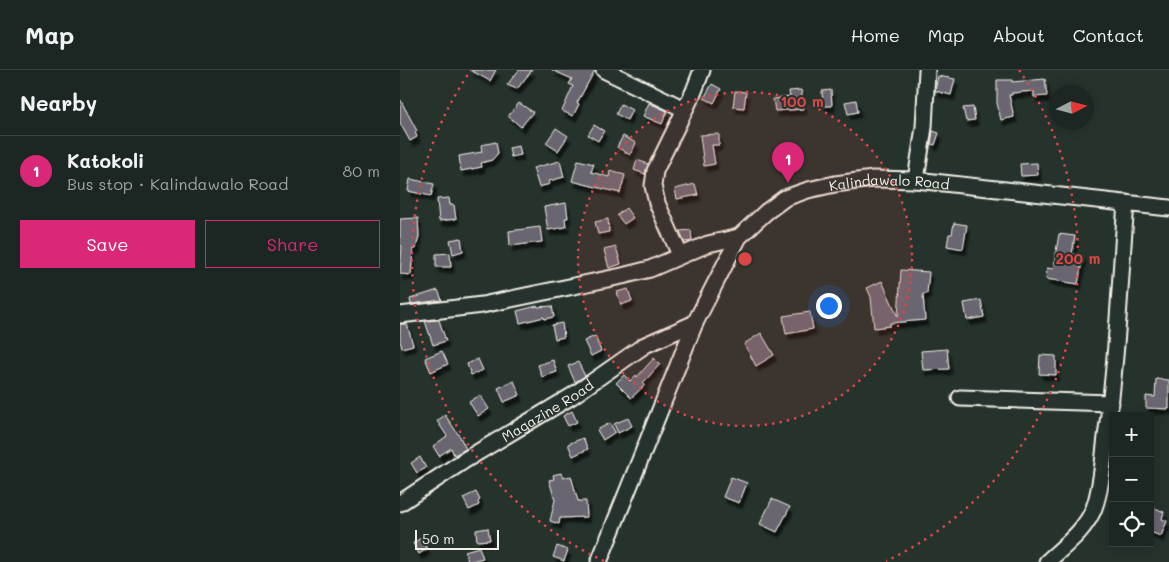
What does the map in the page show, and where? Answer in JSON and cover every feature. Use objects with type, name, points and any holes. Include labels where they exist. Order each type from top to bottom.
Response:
[{"type":"street","points":[[604,70],[684,109]]},
{"type":"street","points":[[680,255],[657,202],[653,186],[655,171],[694,91],[702,70]]},
{"type":"street","points":[[916,180],[924,127],[927,70]]},
{"type":"street","name":"Kalindawalo Road","points":[[599,562],[695,323],[739,237],[785,198],[834,184],[873,179],[916,180],[1169,208]]},
{"type":"street","points":[[1047,562],[1072,540],[1084,526],[1094,509],[1098,492],[1111,403],[1126,203]]},
{"type":"street","points":[[400,316],[482,305],[622,276],[650,269],[708,244],[739,237]]},
{"type":"street","name":"Magazine Road","points":[[400,503],[465,460],[572,396],[645,344],[695,323]]},
{"type":"street","points":[[960,398],[1111,403]]},
{"type":"building","points":[[470,70],[496,70],[490,81]]},
{"type":"building","points":[[519,70],[532,70],[517,89],[507,85]]},
{"type":"building","points":[[552,70],[595,70],[577,103],[579,104],[573,116],[562,111],[573,86],[569,84],[572,79]]},
{"type":"building","points":[[938,76],[955,79],[951,95],[935,91]]},
{"type":"building","points":[[1045,79],[1047,96],[1034,97],[1034,91],[1012,93],[1012,95],[1009,95],[1014,117],[1001,120],[997,103],[997,80],[1012,80],[1012,82]]},
{"type":"building","points":[[712,84],[721,89],[714,103],[704,98]]},
{"type":"building","points":[[801,90],[804,109],[775,111],[773,99],[790,97],[789,91]]},
{"type":"building","points":[[831,90],[832,106],[823,106],[822,91]]},
{"type":"building","points":[[735,91],[746,92],[744,108],[733,107]]},
{"type":"building","points":[[400,99],[417,131],[415,132],[417,137],[410,141],[400,123]]},
{"type":"building","points":[[856,100],[858,112],[848,114],[845,102]]},
{"type":"building","points":[[519,103],[533,112],[521,127],[508,116]]},
{"type":"building","points":[[649,103],[667,111],[662,124],[643,116]]},
{"type":"building","points":[[621,104],[632,110],[627,120],[616,114]]},
{"type":"building","points":[[973,107],[975,120],[966,121],[963,108]]},
{"type":"building","points":[[594,125],[604,131],[598,141],[588,135]]},
{"type":"building","points":[[556,128],[568,136],[558,151],[546,143]]},
{"type":"building","points":[[933,131],[939,133],[935,145],[931,144]]},
{"type":"building","points":[[719,134],[719,145],[712,145],[715,164],[704,166],[700,135]]},
{"type":"building","points":[[623,136],[636,143],[630,155],[617,147]]},
{"type":"building","points":[[496,142],[498,153],[492,160],[481,163],[482,167],[461,171],[459,156],[482,152],[481,145]]},
{"type":"building","points":[[519,146],[521,155],[511,157],[509,148]]},
{"type":"building","points":[[578,160],[594,164],[591,172],[609,177],[610,171],[625,175],[620,193],[572,181]]},
{"type":"building","points":[[637,160],[648,164],[645,174],[634,170]]},
{"type":"building","points":[[560,161],[564,177],[549,181],[550,184],[539,187],[533,168]]},
{"type":"building","points":[[1037,163],[1038,175],[1021,176],[1020,164]]},
{"type":"building","points":[[410,179],[434,184],[431,196],[408,191]]},
{"type":"building","points":[[695,184],[698,195],[677,199],[675,189]]},
{"type":"building","points":[[449,198],[450,205],[454,205],[456,219],[439,221],[437,199]]},
{"type":"building","points":[[566,203],[568,218],[565,218],[566,227],[548,230],[544,207]]},
{"type":"building","points":[[626,208],[633,218],[624,224],[617,215]]},
{"type":"building","points":[[418,218],[419,236],[416,249],[413,248],[411,275],[400,274],[402,246],[400,245],[400,219]]},
{"type":"building","points":[[608,219],[609,232],[598,234],[595,222]]},
{"type":"building","points":[[954,223],[967,225],[963,249],[947,246],[949,234],[952,234]]},
{"type":"building","points":[[540,227],[542,242],[510,246],[509,231]]},
{"type":"building","points":[[691,230],[692,241],[684,242],[680,231]]},
{"type":"building","points":[[1059,234],[1075,236],[1072,254],[1083,256],[1078,284],[1046,279],[1047,268],[1053,269]]},
{"type":"building","points":[[461,238],[463,251],[453,254],[450,240]]},
{"type":"building","points":[[616,247],[621,264],[609,268],[604,250]]},
{"type":"building","points":[[450,253],[451,267],[436,267],[436,254]]},
{"type":"building","points":[[901,270],[929,272],[927,294],[923,294],[925,320],[890,323],[890,326],[874,328],[871,297],[867,288],[882,281],[898,317]]},
{"type":"building","points":[[628,289],[632,301],[621,305],[617,292]]},
{"type":"building","points":[[438,290],[442,300],[411,304],[410,299]]},
{"type":"building","points":[[981,300],[984,317],[967,320],[964,303]]},
{"type":"building","points":[[537,306],[552,306],[554,317],[544,319],[544,317],[520,323],[517,311]]},
{"type":"building","points":[[810,312],[813,329],[786,334],[783,316]]},
{"type":"building","points":[[439,320],[446,341],[433,345],[425,321]]},
{"type":"building","points":[[562,323],[564,337],[555,339],[552,325]]},
{"type":"building","points":[[400,324],[407,324],[413,345],[402,348]]},
{"type":"building","points":[[761,333],[774,355],[756,366],[744,344]]},
{"type":"building","points":[[595,336],[601,351],[591,356],[584,341]]},
{"type":"building","points":[[947,349],[949,369],[923,370],[921,351]]},
{"type":"building","points":[[442,351],[448,364],[431,372],[425,358]]},
{"type":"building","points":[[1040,355],[1056,356],[1056,375],[1039,374]]},
{"type":"building","points":[[654,358],[660,364],[643,383],[645,385],[631,398],[616,383],[624,375],[630,381],[636,375],[637,377]]},
{"type":"building","points":[[478,359],[483,370],[471,375],[467,364]]},
{"type":"building","points":[[553,360],[557,372],[542,377],[538,365]]},
{"type":"building","points":[[578,362],[585,376],[575,382],[568,366]]},
{"type":"building","points":[[1156,379],[1169,380],[1169,409],[1146,408],[1146,396],[1155,397]]},
{"type":"building","points":[[514,381],[520,395],[504,402],[498,388]]},
{"type":"building","points":[[480,395],[489,409],[478,416],[469,402]]},
{"type":"building","points":[[572,411],[577,422],[568,426],[563,416]]},
{"type":"building","points":[[445,415],[466,449],[454,455],[451,448],[439,456],[433,446],[447,436],[437,421]]},
{"type":"building","points":[[628,418],[632,426],[618,433],[614,424]]},
{"type":"building","points":[[610,423],[615,432],[603,440],[597,430]]},
{"type":"building","points":[[583,438],[588,449],[573,456],[568,444]]},
{"type":"building","points":[[420,457],[426,468],[417,473],[411,463]]},
{"type":"building","points":[[561,473],[563,478],[571,476],[578,501],[586,501],[587,517],[560,518],[559,524],[550,521],[555,500],[549,480],[554,479],[553,475]]},
{"type":"building","points":[[731,477],[747,483],[739,503],[723,497]]},
{"type":"building","points":[[476,492],[480,500],[478,502],[479,505],[469,510],[463,498]]},
{"type":"building","points":[[772,499],[790,507],[777,532],[760,524]]},
{"type":"building","points":[[1154,508],[1164,512],[1162,519],[1167,521],[1161,536],[1154,533]]},
{"type":"building","points":[[488,528],[490,540],[477,541],[476,530]]},
{"type":"building","points":[[421,538],[427,549],[419,554],[413,543]]},
{"type":"building","points":[[557,546],[568,550],[564,561],[553,557]]},
{"type":"building","points":[[479,547],[483,558],[468,562],[465,551]]},
{"type":"place","name":"Katokoli","points":[[788,183]]}]
